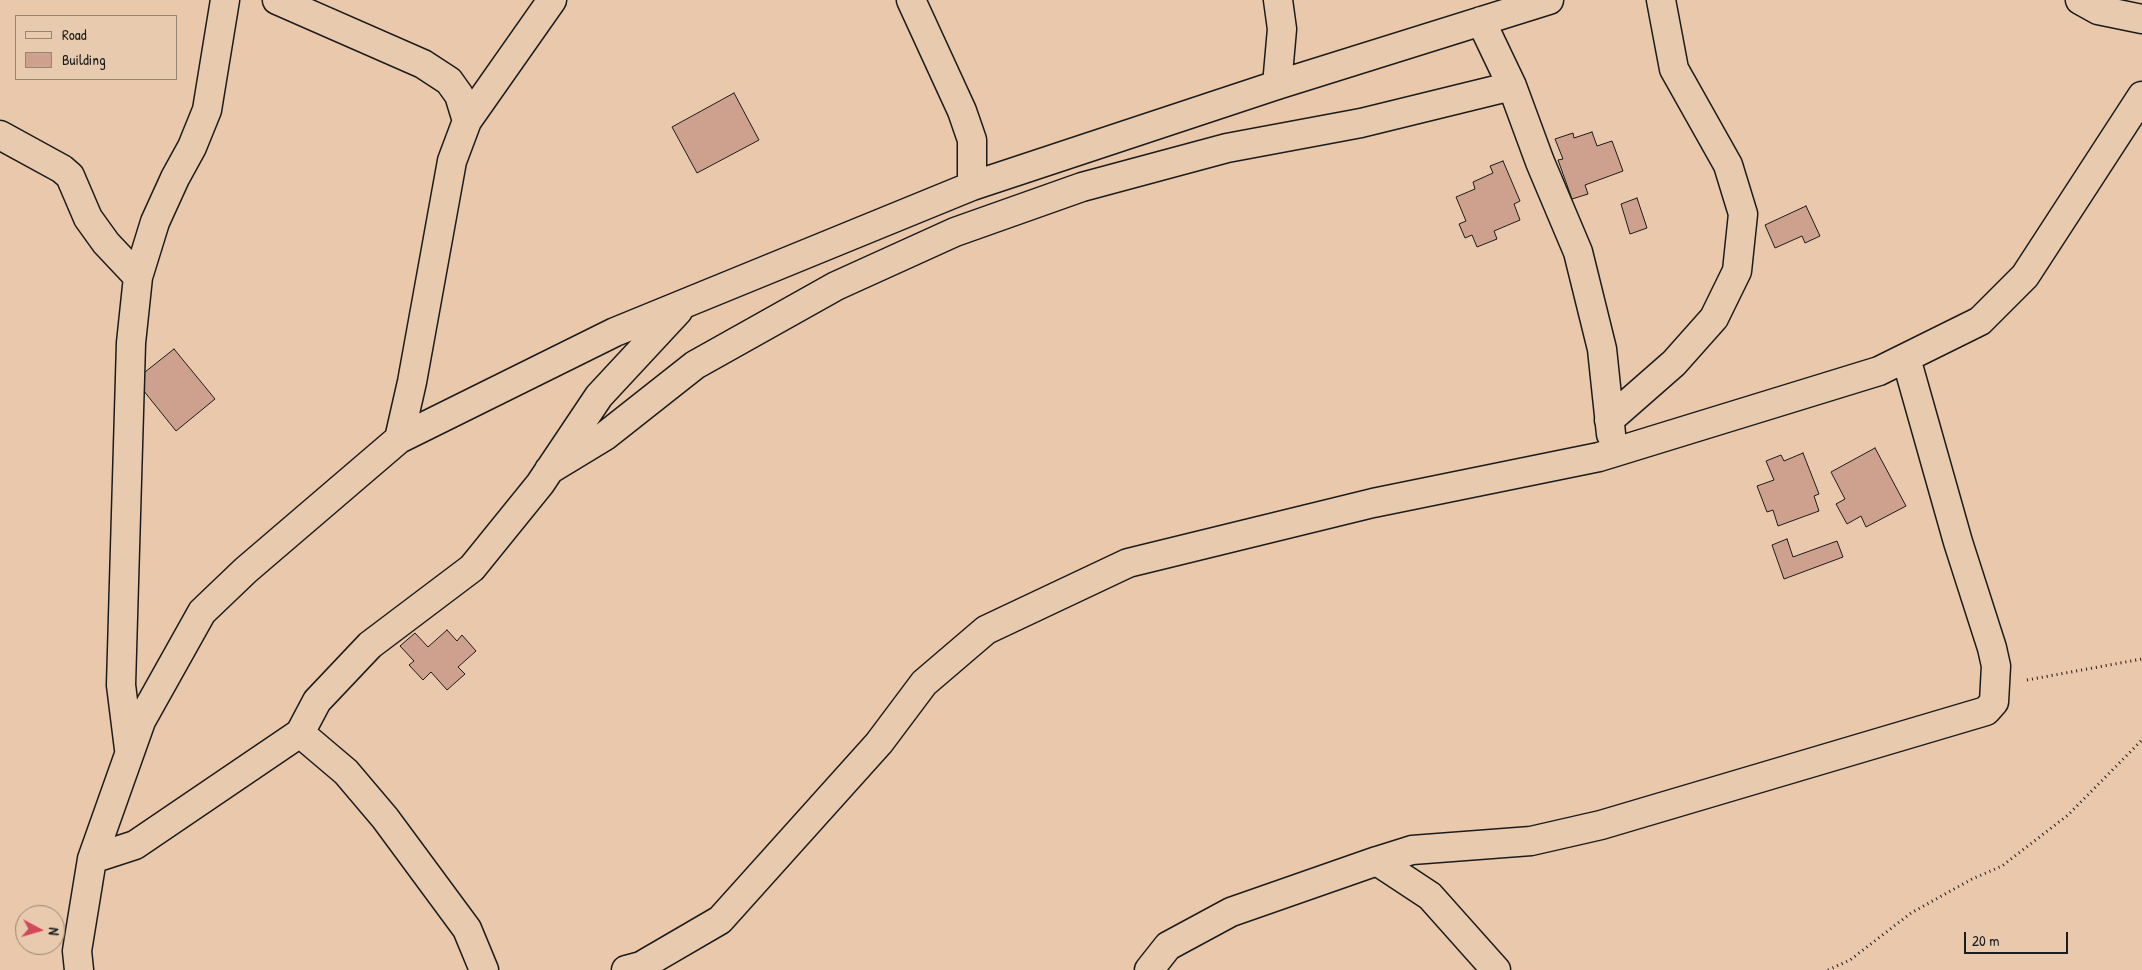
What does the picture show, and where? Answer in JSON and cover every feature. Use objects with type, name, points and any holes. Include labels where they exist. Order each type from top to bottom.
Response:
[{"type":"street","points":[[129,752],[121,685],[131,342],[138,277],[155,222],[175,178],[192,147],[207,110],[225,0]]},
{"type":"street","points":[[277,0],[423,64],[449,81],[459,95],[467,121]]},
{"type":"street","points":[[399,439],[412,382],[452,161],[467,121],[552,0]]},
{"type":"street","points":[[911,0],[962,111],[972,140],[972,186]]},
{"type":"street","points":[[1277,85],[1282,29],[1278,0]]},
{"type":"street","points":[[74,964],[92,859],[129,752],[141,721],[202,612],[246,570],[399,439],[615,332],[972,186],[1277,85],[1549,0]]},
{"type":"street","points":[[1609,420],[1674,363],[1714,318],[1737,270],[1743,214],[1728,165],[1674,69],[1661,0]]},
{"type":"street","points":[[2080,0],[2098,10],[2142,19]]},
{"type":"street","points":[[1482,21],[1512,86],[1540,162],[1578,252],[1602,349],[1612,452]]},
{"type":"street","points":[[549,470],[605,436],[695,365],[836,286],[956,232],[1082,187],[1228,148],[1361,123],[1512,86]]},
{"type":"street","points":[[626,970],[641,966],[720,920],[879,743],[924,683],[986,630],[1128,563],[1373,503],[1612,452],[1879,371],[1980,321],[2025,276],[2142,96]]},
{"type":"street","points":[[0,135],[62,169],[70,176],[88,218],[106,243],[138,277]]},
{"type":"street","points":[[92,859],[135,844],[300,733],[317,701],[370,644],[472,568],[549,470],[598,396],[684,304]]},
{"type":"street","points":[[1149,970],[1168,946],[1231,912],[1376,861],[1412,850],[1531,842],[1601,825],[1986,711],[1994,702],[1996,686],[1996,666],[1992,648],[1958,542],[1906,358]]},
{"type":"street","points":[[300,733],[346,772],[385,818],[466,929],[484,970]]},
{"type":"street","points":[[1376,861],[1430,896],[1496,970]]},
{"type":"path","points":[[1996,686],[2142,659]]},
{"type":"path","points":[[1828,970],[1850,960],[1911,913],[1972,879],[2002,866],[2068,816],[2142,740]]},
{"type":"building","points":[[734,93],[759,140],[697,173],[672,127]]},
{"type":"building","points":[[1592,132],[1597,146],[1612,141],[1623,171],[1585,185],[1588,194],[1572,199],[1558,160],[1563,159],[1555,139],[1573,133],[1574,138]]},
{"type":"building","points":[[1503,161],[1520,201],[1514,204],[1520,220],[1494,231],[1497,239],[1477,247],[1472,235],[1465,238],[1459,224],[1466,221],[1456,197],[1475,189],[1473,182],[1493,173],[1490,166]]},
{"type":"building","points":[[1637,198],[1647,228],[1630,234],[1621,204]]},
{"type":"building","points":[[1806,206],[1820,236],[1805,243],[1802,236],[1775,248],[1765,225]]},
{"type":"building","points":[[174,349],[215,399],[176,431],[135,380]]},
{"type":"building","points":[[1875,448],[1906,506],[1866,527],[1861,516],[1847,524],[1836,504],[1845,499],[1831,472]]},
{"type":"building","points":[[1803,453],[1819,494],[1814,496],[1819,511],[1778,526],[1773,510],[1767,512],[1757,486],[1774,480],[1766,461],[1781,455],[1784,461]]},
{"type":"building","points":[[1787,539],[1793,557],[1837,541],[1843,557],[1784,579],[1772,545]]},
{"type":"building","points":[[447,630],[457,641],[462,635],[476,651],[458,667],[465,674],[447,690],[431,672],[423,680],[409,665],[414,661],[400,646],[415,633],[428,647]]}]
